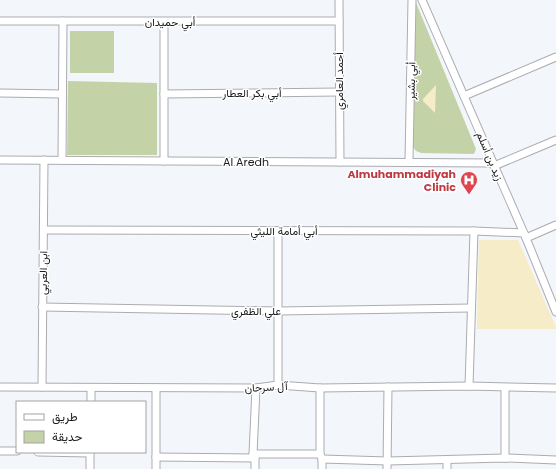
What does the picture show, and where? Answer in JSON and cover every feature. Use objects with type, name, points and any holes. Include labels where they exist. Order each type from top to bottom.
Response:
[{"type":"street","name":"أحمد العامري","points":[[339,0],[340,162]]},
{"type":"street","name":"أبي بشير","points":[[409,161],[412,0]]},
{"type":"street","name":"زيد بن أسلم","points":[[422,0],[525,236],[556,311]]},
{"type":"street","name":"أبي حميدان","points":[[0,21],[339,22]]},
{"type":"street","points":[[62,21],[62,160]]},
{"type":"street","points":[[164,22],[164,161]]},
{"type":"street","points":[[464,96],[556,58]]},
{"type":"street","name":"أبي بكر العطار","points":[[164,94],[339,92]]},
{"type":"street","points":[[0,93],[62,94]]},
{"type":"street","points":[[493,164],[556,140]]},
{"type":"street","name":"Al Aredh","points":[[0,160],[409,161],[493,164]]},
{"type":"street","name":"ابن العربي","points":[[42,386],[44,160]]},
{"type":"street","points":[[525,236],[556,226]]},
{"type":"street","name":"أبي أمامة الليثي","points":[[44,230],[474,231],[525,236]]},
{"type":"street","points":[[278,231],[278,384]]},
{"type":"street","points":[[469,386],[474,231]]},
{"type":"street","name":"علي الظفري","points":[[42,307],[278,311],[471,308]]},
{"type":"street","name":"آل سرحان","points":[[0,387],[256,388],[278,384],[320,388],[469,386],[556,388]]},
{"type":"street","points":[[387,469],[388,387]]},
{"type":"street","points":[[91,388],[91,401]]},
{"type":"street","points":[[156,388],[156,469]]},
{"type":"street","points":[[255,469],[256,388]]},
{"type":"street","points":[[320,388],[322,469]]},
{"type":"street","points":[[505,388],[505,458]]},
{"type":"street","points":[[0,451],[16,452]]},
{"type":"street","points":[[90,453],[90,469]]},
{"type":"street","points":[[156,457],[321,457],[388,461],[505,458],[556,460]]},
{"type":"street","points":[[447,460],[447,469]]},
{"type":"street","points":[[546,460],[546,469]]},
{"type":"green space","points":[[415,0],[476,149],[474,154],[421,153],[416,151],[413,147]]},
{"type":"green space","points":[[70,31],[114,31],[114,73],[70,73]]},
{"type":"green space","points":[[68,81],[157,83],[157,155],[67,155]]},
{"type":"sand","points":[[436,85],[435,113],[423,101],[423,99]]},
{"type":"sand","points":[[479,240],[518,240],[556,329],[477,329]]},
{"type":"place","name":"Almuhammadiyah Clinic","points":[[469,195]]}]
